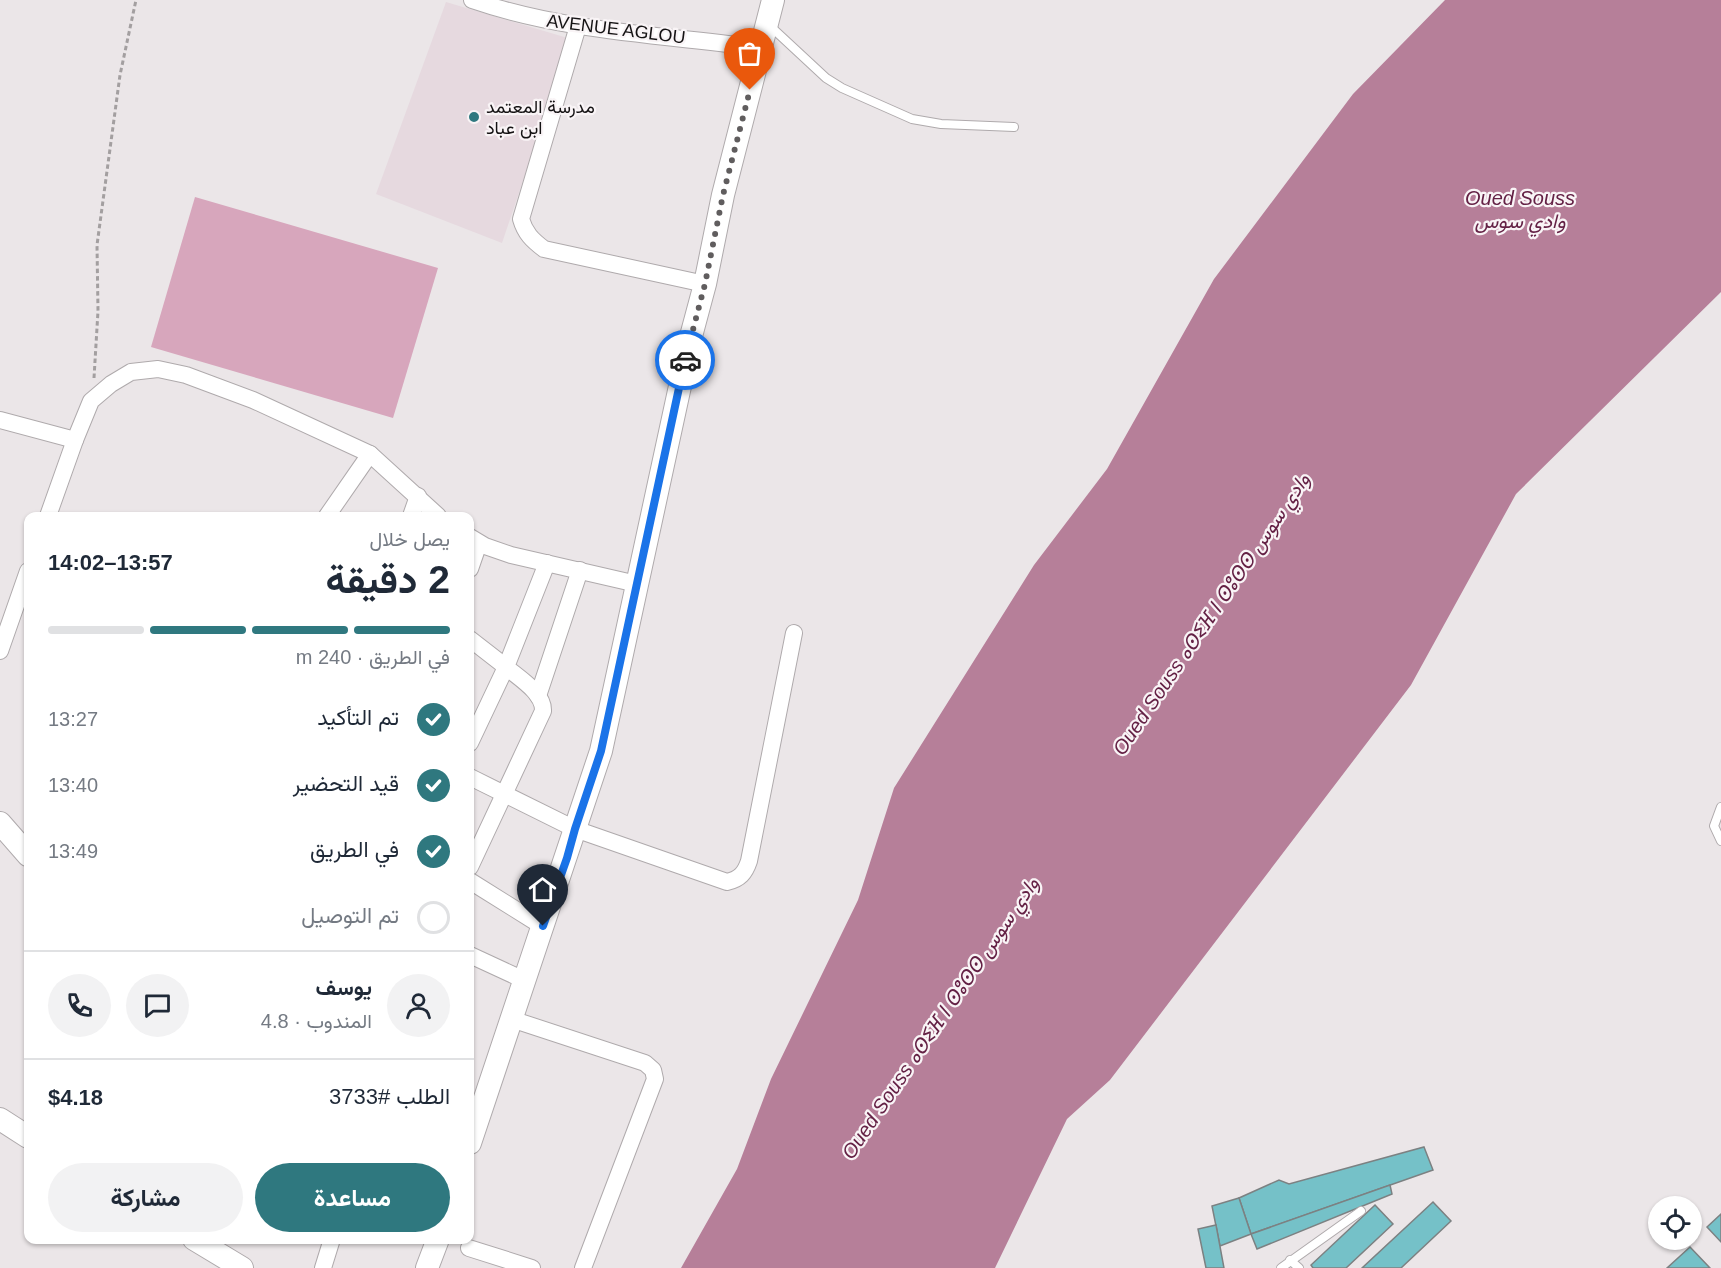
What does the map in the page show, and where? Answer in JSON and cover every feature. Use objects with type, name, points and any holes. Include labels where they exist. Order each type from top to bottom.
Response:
[{"type":"street","name":"AVENUE AGLOU","points":[[472,0],[537,18],[578,26],[761,48]]},
{"type":"street","points":[[474,1131],[601,751],[723,195],[768,24],[772,0]]},
{"type":"street","points":[[578,26],[521,219],[524,230],[544,249],[705,284]]},
{"type":"street","points":[[49,512],[91,401],[111,384],[131,372],[158,369],[186,375],[253,400],[370,454],[434,512]]},
{"type":"street","points":[[0,420],[75,440]]},
{"type":"street","points":[[330,512],[370,454]]},
{"type":"street","points":[[412,512],[418,496]]},
{"type":"street","points":[[474,540],[511,555],[637,584]]},
{"type":"street","points":[[474,735],[506,668],[547,564]]},
{"type":"street","points":[[538,696],[580,570]]},
{"type":"street","points":[[0,651],[24,582]]},
{"type":"street","points":[[474,779],[575,829],[727,882],[736,880],[745,872],[794,633]]},
{"type":"street","points":[[474,642],[544,703],[543,711],[474,858]]},
{"type":"street","points":[[0,823],[24,850]]},
{"type":"street","points":[[474,883],[543,926]]},
{"type":"street","points":[[474,957],[524,980]]},
{"type":"street","points":[[511,1019],[645,1063],[653,1070],[655,1079],[583,1268]]},
{"type":"street","points":[[0,1119],[24,1134]]},
{"type":"street","points":[[202,1244],[242,1268]]},
{"type":"street","points":[[323,1268],[330,1244]]},
{"type":"street","points":[[427,1268],[436,1244]]},
{"type":"street","points":[[468,1248],[532,1268]]},
{"type":"lane","points":[[768,24],[826,78],[842,88],[912,119],[941,124],[1014,127]]},
{"type":"lane","points":[[1721,807],[1714,826],[1721,841]]},
{"type":"lane","points":[[1281,1268],[1361,1211]]},
{"type":"lane","points":[[1290,1260],[1299,1268]]},
{"type":"path","points":[[91,401],[96,362],[98,245],[120,75],[136,0]]},
{"type":"shaded area","name":"مدرسة المعتمد ابن عباد","points":[[446,2],[571,39],[502,243],[376,194]]},
{"type":"shaded area","points":[[195,197],[438,268],[393,418],[151,347]]},
{"type":"water","name":"Oued Souss وادي سوس","points":[[1445,0],[1721,0],[1721,292],[1516,494],[1411,685],[1110,1080],[1067,1119],[995,1268],[681,1268],[737,1169],[771,1079],[858,900],[894,788],[1034,565],[1107,469],[1214,279],[1353,94]]},
{"type":"building","points":[[1424,1147],[1433,1170],[1251,1234],[1239,1198],[1279,1180],[1289,1184]]},
{"type":"building","points":[[1390,1185],[1392,1194],[1257,1249],[1251,1234]]},
{"type":"building","points":[[1239,1198],[1251,1234],[1220,1246],[1212,1206]]},
{"type":"building","points":[[1433,1202],[1451,1221],[1401,1268],[1362,1268]]},
{"type":"building","points":[[1375,1205],[1393,1224],[1346,1268],[1313,1268],[1311,1265]]},
{"type":"building","points":[[1721,1214],[1721,1242],[1707,1227]]},
{"type":"building","points":[[1216,1225],[1224,1268],[1206,1268],[1198,1229]]},
{"type":"building","points":[[1687,1250],[1693,1250],[1710,1268],[1667,1268]]},
{"type":"way so far","points":[[685,360],[750,90]]},
{"type":"place","name":"مدرسة المعتمد ابن عباد","points":[[474,117]]},
{"type":"route","points":[[543,926],[601,751],[685,360]]},
{"type":"water label","name":"Oued Souss ⴰⵙⵉⴼ ⵏ ⵙⵓⵙⵙ وادي سوس","points":[[1211,614]]},
{"type":"water label","name":"Oued Souss ⴰⵙⵉⴼ ⵏ ⵙⵓⵙⵙ وادي سوس","points":[[940,1018]]}]
